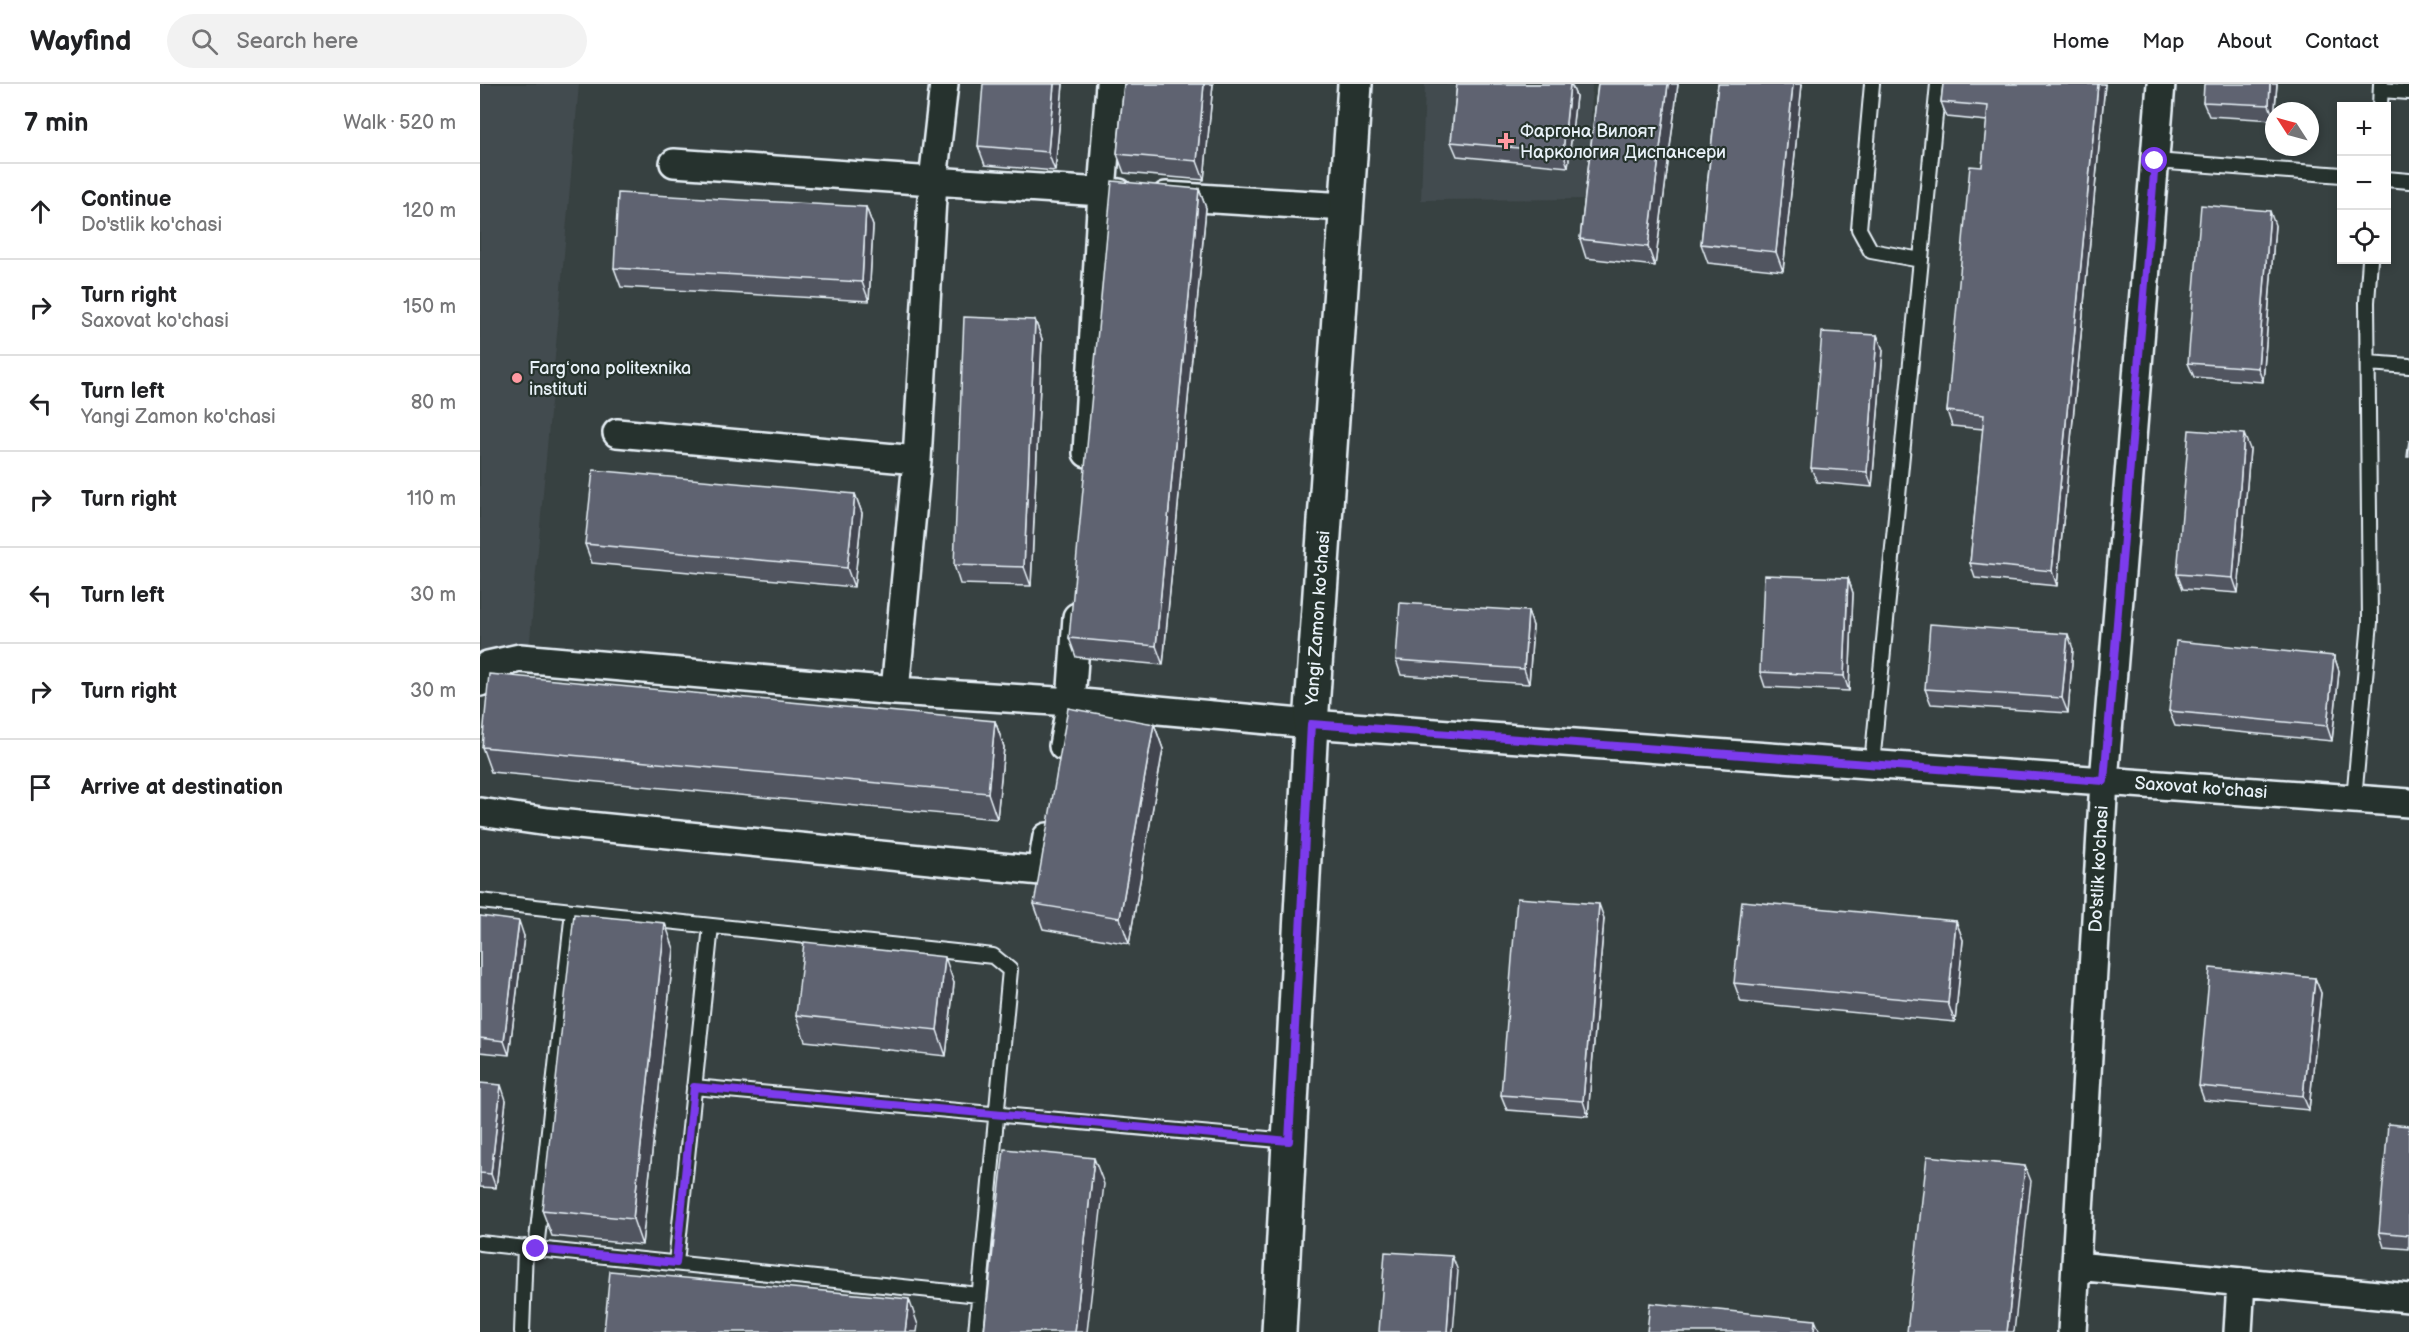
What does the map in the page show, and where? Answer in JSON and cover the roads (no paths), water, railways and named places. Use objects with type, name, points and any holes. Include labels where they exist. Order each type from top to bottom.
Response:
[{"type":"street","points":[[895,691],[917,460],[933,181],[944,84]]},
{"type":"street","points":[[1086,473],[1110,84]]},
{"type":"street","name":"Yangi Zamon ko'chasi","points":[[1279,1332],[1311,724],[1355,84]]},
{"type":"street","name":"Do'stlik ko'chasi","points":[[2072,1332],[2104,781],[2161,84]]},
{"type":"street","points":[[674,163],[1346,207]]},
{"type":"street","points":[[617,433],[917,460]]},
{"type":"street","points":[[1059,770],[1071,702],[1079,587]]},
{"type":"street","name":"Saxovat ko'chasi","points":[[480,682],[488,665],[520,658],[895,691],[1071,702],[1311,724],[2409,803]]},
{"type":"street","points":[[480,812],[548,822],[1041,871],[1051,815]]},
{"type":"street","points":[[2076,1266],[2409,1298]]},
{"type":"street","points":[[2238,1332],[2241,1282]]},
{"type":"lane","points":[[1872,84],[1859,229],[1871,250],[1921,260]]},
{"type":"lane","points":[[1872,764],[1938,84]]},
{"type":"lane","points":[[2380,102],[2381,87],[2409,92]]},
{"type":"lane","points":[[2155,161],[2337,175]]},
{"type":"lane","points":[[2391,179],[2409,181]]},
{"type":"lane","points":[[2354,799],[2370,622],[2367,302],[2370,264]]},
{"type":"lane","points":[[2368,363],[2409,366]]},
{"type":"lane","points":[[480,901],[993,956],[1010,970],[976,1332]]},
{"type":"lane","points":[[522,1332],[573,911]]},
{"type":"lane","points":[[676,1263],[711,926]]},
{"type":"lane","points":[[694,1087],[1289,1141]]},
{"type":"lane","points":[[480,1242],[979,1295]]},
{"type":"place","name":"Фаргона Вилоят Наркология Диспансери","points":[[1506,141]]},
{"type":"place","name":"Fargʻona politexnika instituti","points":[[517,378]]}]
